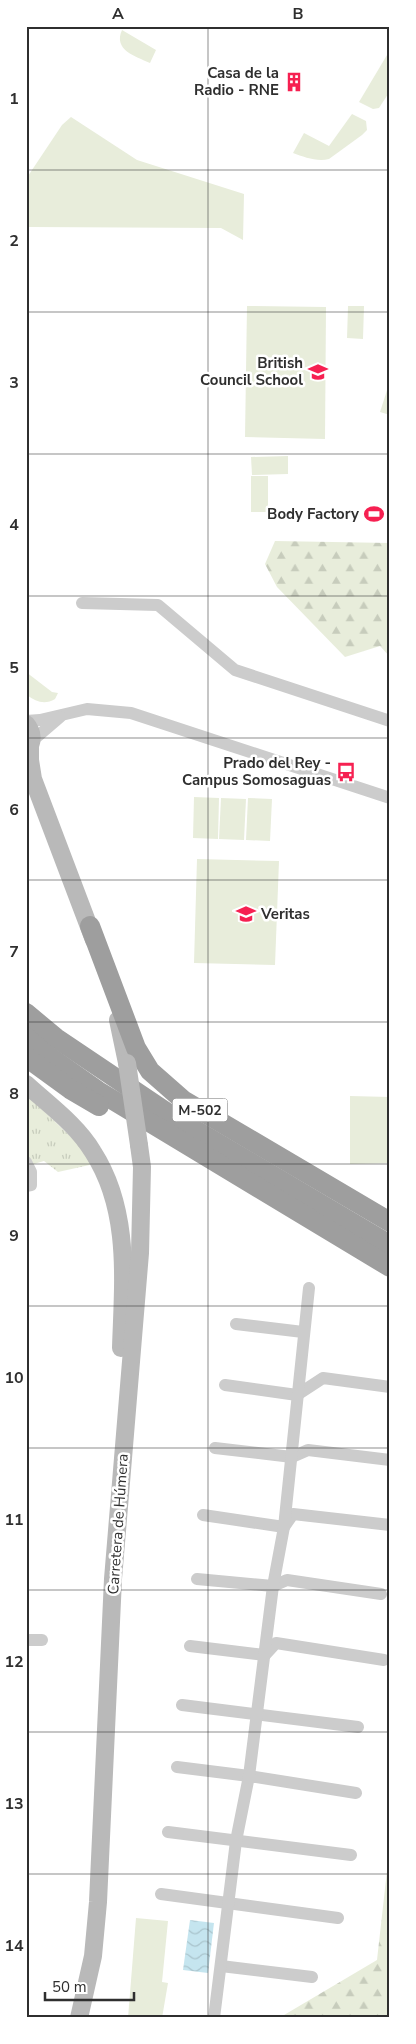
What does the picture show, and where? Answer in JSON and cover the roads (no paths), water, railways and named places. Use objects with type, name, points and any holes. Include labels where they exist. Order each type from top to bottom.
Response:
[{"type":"highway","name":"M-502","points":[[90,926],[136,1048],[150,1071],[183,1100],[390,1222]]},
{"type":"highway","name":"M-502","points":[[26,1013],[56,1038],[175,1118],[390,1245]]},
{"type":"highway","name":"M-502","points":[[26,1037],[44,1053],[98,1091],[390,1267]]},
{"type":"highway","name":"M-502","points":[[26,1057],[70,1089],[185,1156],[289,1206]]},
{"type":"main road","name":"Carretera de Húmera","points":[[26,722],[31,730],[29,746],[33,779],[90,926],[116,1016],[127,1064],[142,1167],[140,1253],[113,1579],[98,1902],[93,1956],[87,1985]]},
{"type":"main road","points":[[26,1084],[71,1125],[93,1151],[110,1186],[119,1218],[124,1255],[124,1273],[113,1579]]},
{"type":"main road","points":[[74,2018],[87,1985]]},
{"type":"main road","points":[[79,2018],[87,1985]]},
{"type":"street","points":[[82,603],[158,606],[235,670],[390,721]]},
{"type":"street","points":[[26,722],[87,708],[131,713],[390,798]]},
{"type":"street","points":[[29,746],[64,714]]},
{"type":"street","points":[[26,1162],[31,1172],[29,1185]]},
{"type":"street","points":[[214,2018],[236,1841],[249,1776],[273,1586],[284,1527],[292,1457],[296,1394],[309,1288]]},
{"type":"street","points":[[236,1324],[303,1332]]},
{"type":"street","points":[[225,1386],[296,1394],[323,1378],[390,1387]]},
{"type":"street","points":[[215,1448],[292,1457],[308,1450],[390,1460]]},
{"type":"street","points":[[284,1527],[293,1514],[390,1525]]},
{"type":"street","points":[[203,1515],[284,1527]]},
{"type":"street","points":[[197,1579],[273,1586],[287,1580],[381,1594]]},
{"type":"street","points":[[26,1640],[42,1640]]},
{"type":"street","points":[[265,1655],[276,1643],[384,1660]]},
{"type":"street","points":[[190,1646],[265,1655]]},
{"type":"street","points":[[182,1705],[358,1727]]},
{"type":"street","points":[[177,1767],[356,1793]]},
{"type":"street","points":[[168,1832],[351,1855]]},
{"type":"street","points":[[161,1894],[338,1918]]},
{"type":"street","points":[[221,1966],[312,1977]]},
{"type":"water","points":[[190,1920],[214,1923],[208,1973],[183,1970]]},
{"type":"place","name":"Casa de la Radio - RNE","points":[[294,82]]},
{"type":"place","name":"British Council School","points":[[318,372]]},
{"type":"place","name":"Body Factory","points":[[374,514]]},
{"type":"place","name":"Prado del Rey - Campus Somosaguas","points":[[346,772]]},
{"type":"place","name":"Veritas","points":[[246,914]]}]
